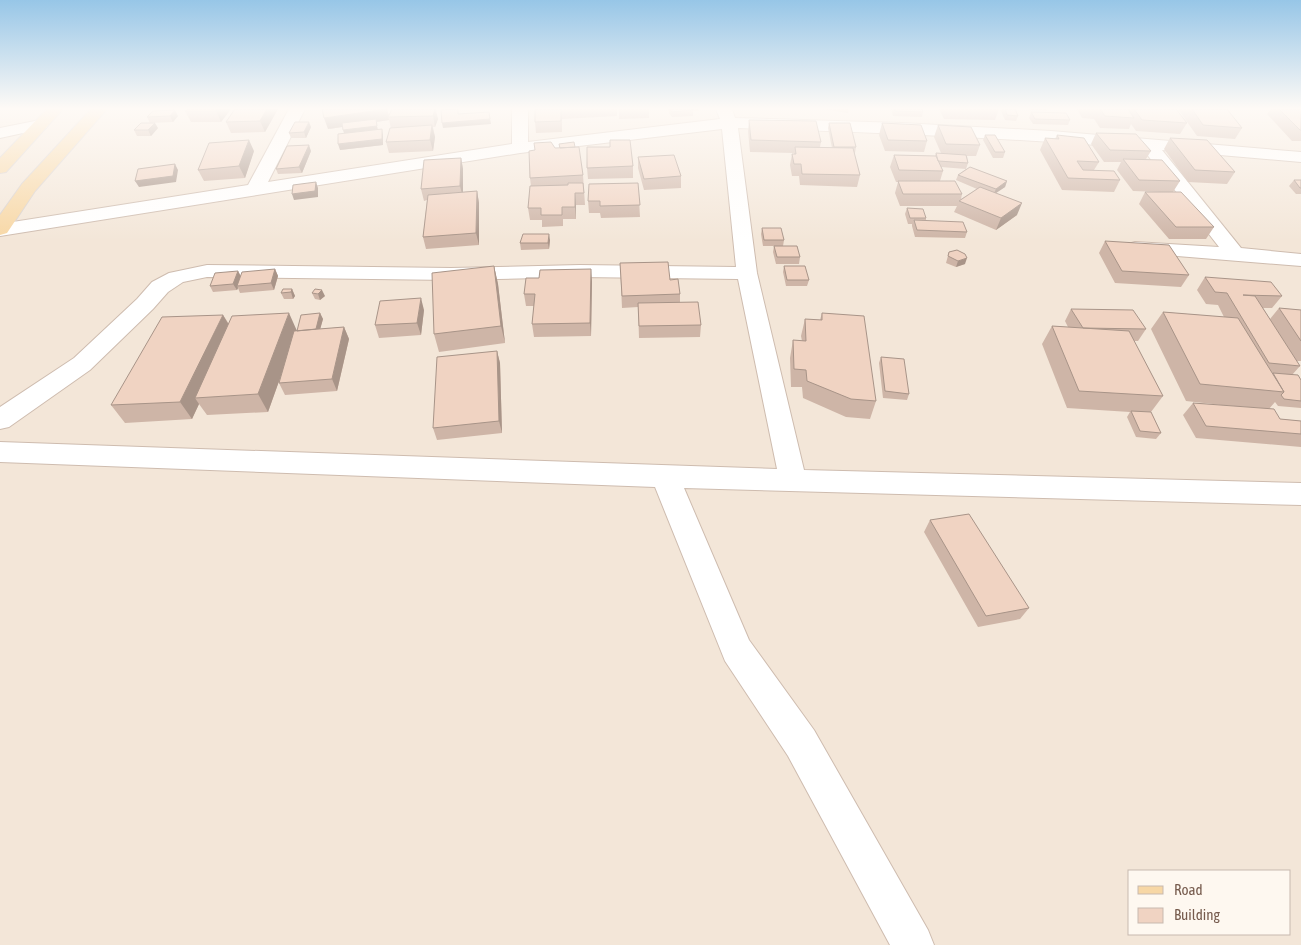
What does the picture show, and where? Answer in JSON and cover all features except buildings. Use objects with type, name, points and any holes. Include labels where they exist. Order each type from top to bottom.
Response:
[{"type":"main road","points":[[0,168],[14,153]]},
{"type":"main road","points":[[0,230],[28,188],[59,153]]},
{"type":"street","points":[[256,190],[275,153]]},
{"type":"street","points":[[0,230],[488,153]]},
{"type":"street","points":[[731,153],[747,273],[793,480]]},
{"type":"street","points":[[1156,153],[1235,254]]},
{"type":"street","points":[[1255,153],[1301,157]]},
{"type":"street","points":[[1134,248],[1301,260]]},
{"type":"street","points":[[0,420],[82,364],[145,304],[160,287],[176,277],[207,271],[451,274],[580,271],[747,273]]},
{"type":"street","points":[[0,452],[665,477],[1301,494]]},
{"type":"street","points":[[665,477],[737,650],[801,743],[913,945]]},
{"type":"shaded area","points":[[0,153],[1301,153],[1301,945],[0,945]]}]
